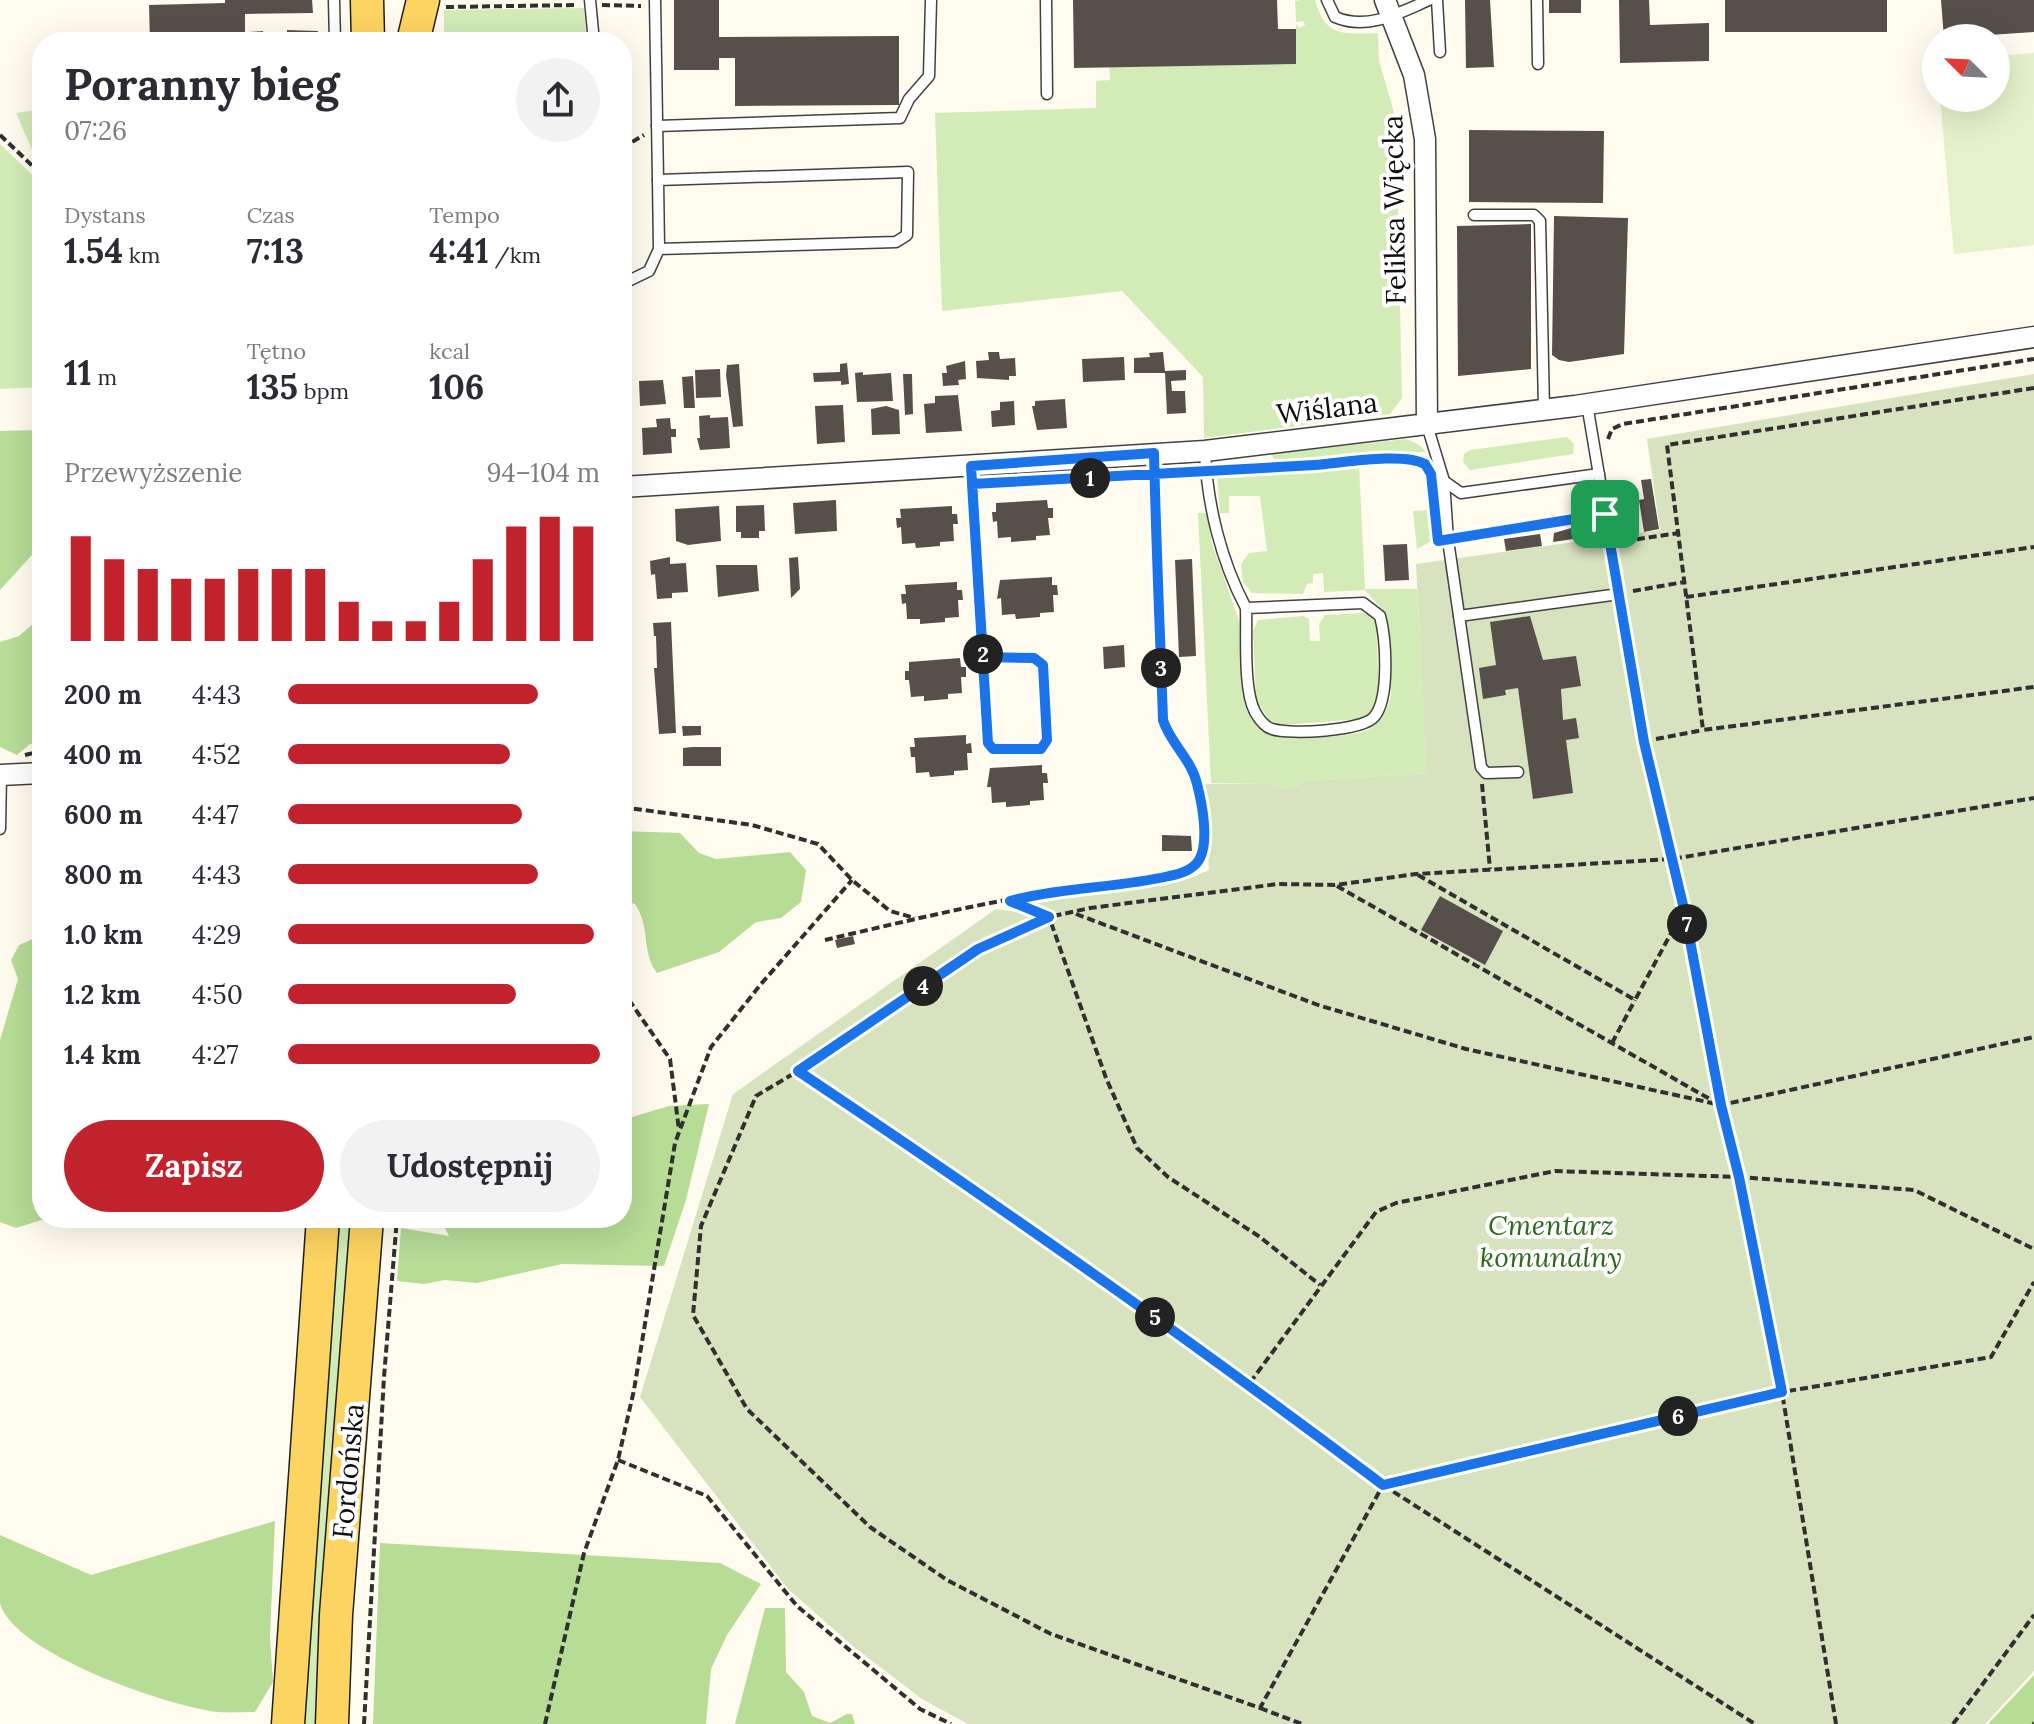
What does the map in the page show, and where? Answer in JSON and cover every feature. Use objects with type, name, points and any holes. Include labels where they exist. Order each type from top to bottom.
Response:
[{"type":"main road","points":[[367,0],[368,32]]},
{"type":"main road","points":[[402,0],[402,32]]},
{"type":"main road","points":[[418,32],[431,4]]},
{"type":"main road","name":"Fordońska","points":[[288,1724],[322,1228]]},
{"type":"main road","name":"Fordońska","points":[[332,1724],[336,1615],[366,1228]]},
{"type":"street","name":"Feliksa Więcka","points":[[1389,8],[1414,75],[1425,139],[1427,425]]},
{"type":"street","name":"Wiślana","points":[[632,486],[971,466],[1206,461],[1427,425],[2034,337]]},
{"type":"street","points":[[0,775],[32,773]]},
{"type":"lane","points":[[334,0],[335,32]]},
{"type":"lane","points":[[657,126],[900,118],[909,99],[929,76],[931,0]]},
{"type":"lane","points":[[1046,0],[1047,94]]},
{"type":"lane","points":[[1327,0],[1335,17],[1348,23],[1364,23],[1389,8],[1429,0]]},
{"type":"lane","points":[[1437,0],[1440,52]]},
{"type":"lane","points":[[1537,0],[1538,64]]},
{"type":"lane","points":[[590,2],[593,32]]},
{"type":"lane","points":[[632,279],[649,271],[659,249],[655,3]]},
{"type":"lane","points":[[658,180],[908,172],[907,235],[896,242],[659,249]]},
{"type":"lane","points":[[1474,215],[1534,215],[1540,221],[1544,409]]},
{"type":"lane","points":[[1587,404],[1644,742]]},
{"type":"lane","points":[[1427,425],[1444,481],[1448,540],[1481,767],[1486,773],[1518,772]]},
{"type":"lane","points":[[1206,461],[1221,548],[1246,608],[1252,702],[1258,717],[1267,727],[1280,730],[1354,728],[1374,717],[1385,696],[1382,624],[1375,609],[1363,603],[1246,608]]},
{"type":"lane","points":[[971,466],[988,743],[993,749],[1041,749],[1047,740],[1043,665],[1034,658],[983,657]]},
{"type":"lane","points":[[1444,481],[1461,493],[1599,474]]},
{"type":"lane","points":[[1459,616],[1619,594]]},
{"type":"lane","points":[[0,775],[0,829]]},
{"type":"path","points":[[431,4],[655,3]]},
{"type":"path","points":[[632,142],[657,126]]},
{"type":"path","points":[[0,135],[32,165]]},
{"type":"path","points":[[1607,440],[1612,429],[1623,424],[2034,359]]},
{"type":"path","points":[[1703,730],[1667,445],[2034,388]]},
{"type":"path","points":[[1206,461],[1408,459],[1420,461],[1428,468]]},
{"type":"path","points":[[1154,464],[1167,473]]},
{"type":"path","points":[[1139,475],[1154,464]]},
{"type":"path","points":[[825,940],[1046,891],[1170,876],[1190,869],[1200,858],[1203,837],[1197,783],[1167,734],[1163,720],[1154,464]]},
{"type":"path","points":[[1448,540],[1605,514]]},
{"type":"path","points":[[1611,544],[1679,533]]},
{"type":"path","points":[[1686,597],[2034,547]]},
{"type":"path","points":[[1619,594],[1685,581]]},
{"type":"path","points":[[1836,1724],[1782,1392],[1739,1177],[1721,1105],[1684,909],[1644,742],[1703,730],[2034,687]]},
{"type":"path","points":[[1481,767],[1490,869]]},
{"type":"path","points":[[1302,1724],[1051,1634],[947,1580],[870,1527],[747,1409],[693,1315],[701,1226],[756,1096],[978,949],[1049,917],[1074,914],[1090,908],[1278,884],[1335,885],[1416,874],[1672,859],[2034,798]]},
{"type":"path","points":[[632,808],[752,825],[818,844],[852,880],[890,911],[917,919]]},
{"type":"path","points":[[1416,874],[1635,1000]]},
{"type":"path","points":[[545,1724],[584,1553],[618,1460],[634,1390],[679,1132],[711,1047],[761,984],[852,880]]},
{"type":"path","points":[[1335,885],[1721,1105]]},
{"type":"path","points":[[1010,901],[1049,917],[1106,1078],[1137,1148],[1168,1177],[1260,1237],[1320,1285]]},
{"type":"path","points":[[1612,1043],[1684,909]]},
{"type":"path","points":[[1074,914],[1318,1005],[1466,1049],[1721,1105],[2034,1037]]},
{"type":"path","points":[[632,1004],[670,1059],[679,1132]]},
{"type":"path","points":[[798,1071],[1011,1213],[1249,1384],[1383,1485],[1755,1724]]},
{"type":"path","points":[[1249,1384],[1376,1212],[1396,1203],[1555,1171],[1739,1177],[1914,1190],[2034,1249]]},
{"type":"path","points":[[364,1724],[384,1377],[396,1228]]},
{"type":"path","points":[[1260,1708],[1383,1485],[1782,1392],[1991,1357],[2034,1282]]},
{"type":"path","points":[[618,1460],[707,1496],[797,1606],[920,1709],[951,1724]]},
{"type":"path","points":[[1953,1724],[2034,1615]]},
{"type":"green space","points":[[1315,0],[1324,21],[1338,31],[1378,33],[1379,61],[1396,119],[1402,398],[1390,414],[1204,438],[1203,377],[1122,291],[942,311],[935,113],[1096,108],[1096,81],[1110,80],[1109,67],[1296,64],[1296,24],[1299,28],[1305,25],[1303,21],[1296,22],[1295,1]]},
{"type":"green space","points":[[584,8],[586,32],[444,32],[444,10]]},
{"type":"green space","points":[[2034,53],[2034,245],[1954,254],[1941,112],[2010,112],[2010,55]]},
{"type":"green space","points":[[32,111],[32,150],[16,113]]},
{"type":"green space","points":[[0,144],[32,174],[32,387],[0,389]]},
{"type":"green space","name":"Cmentarz komunalny","points":[[2034,374],[2034,1671],[1985,1724],[968,1724],[922,1699],[854,1647],[788,1589],[640,1397],[733,1094],[996,909],[1030,914],[1034,899],[1193,877],[1209,870],[1204,784],[1271,783],[1287,790],[1307,781],[1427,773],[1416,564],[1660,530],[1647,439]]},
{"type":"green space","points":[[32,430],[32,555],[0,590],[0,431]]},
{"type":"green space","points":[[1567,437],[1574,444],[1573,454],[1470,470],[1463,462],[1464,454],[1470,450]]},
{"type":"green space","points":[[1406,439],[1426,452],[1313,457],[1274,462],[1272,454]]},
{"type":"green space","points":[[1359,466],[1365,589],[1417,589],[1428,773],[1307,781],[1287,790],[1271,783],[1211,783],[1198,513],[1207,513],[1212,544],[1240,623],[1246,709],[1254,723],[1277,737],[1340,736],[1371,728],[1386,710],[1391,696],[1387,615],[1365,590],[1324,592],[1323,573],[1313,574],[1313,583],[1307,584],[1303,594],[1252,593],[1243,582],[1241,564],[1249,553],[1267,551],[1260,496],[1229,496],[1229,513],[1220,513],[1217,475]]},
{"type":"green space","points":[[1432,510],[1437,538],[1417,549],[1413,511]]},
{"type":"green space","points":[[1370,614],[1376,624],[1379,690],[1373,710],[1362,719],[1281,725],[1269,720],[1256,700],[1253,631],[1258,620],[1303,616],[1309,619],[1310,641],[1320,641],[1319,624],[1325,615]]},
{"type":"green space","points":[[32,625],[32,744],[17,755],[0,747],[0,642],[19,636]]},
{"type":"green space","points":[[632,831],[680,833],[699,853],[716,859],[790,852],[806,870],[801,902],[781,918],[756,922],[719,952],[657,973],[649,957],[643,922],[632,903]]},
{"type":"green space","points":[[32,939],[32,1223],[16,1228],[0,1222],[0,1040],[18,979],[11,960],[19,945]]},
{"type":"green space","points":[[709,1104],[686,1200],[664,1266],[562,1264],[477,1283],[397,1281],[401,1228],[449,1236],[445,1228],[632,1228],[632,1117],[669,1106]]},
{"type":"green space","points":[[335,1228],[356,1228],[322,1724],[300,1724]]},
{"type":"green space","points":[[275,1521],[270,1637],[273,1682],[255,1712],[218,1712],[195,1708],[96,1674],[32,1640],[11,1622],[0,1603],[0,1535],[91,1575]]},
{"type":"green space","points":[[380,1543],[720,1563],[761,1584],[727,1635],[711,1669],[706,1724],[373,1724]]},
{"type":"green space","points":[[765,1608],[785,1608],[786,1672],[804,1692],[812,1716],[830,1723],[852,1714],[855,1724],[735,1724]]},
{"type":"green space","points":[[2034,1675],[2034,1724],[1988,1724]]},
{"type":"building","points":[[225,0],[312,0],[313,13],[245,14],[245,32],[150,32],[149,5],[225,3]]},
{"type":"building","points":[[674,0],[719,0],[719,37],[899,36],[899,105],[735,106],[735,58],[719,58],[719,70],[674,70]]},
{"type":"building","points":[[1073,0],[1277,0],[1278,29],[1296,29],[1296,64],[1074,68]]},
{"type":"building","points":[[1465,0],[1490,0],[1494,67],[1466,68]]},
{"type":"building","points":[[1549,0],[1581,0],[1581,13],[1549,13]]},
{"type":"building","points":[[1619,0],[1649,0],[1650,25],[1709,23],[1709,61],[1620,63]]},
{"type":"building","points":[[1725,0],[1887,0],[1887,32],[1725,32]]},
{"type":"building","points":[[1941,0],[2034,0],[2034,32],[2010,34],[2010,24],[1943,24]]},
{"type":"building","points":[[287,30],[318,31],[318,32]]},
{"type":"building","points":[[1469,130],[1604,131],[1603,203],[1469,202]]},
{"type":"building","points":[[1554,216],[1628,218],[1624,354],[1569,362],[1552,355]]},
{"type":"building","points":[[1531,224],[1531,369],[1458,376],[1457,226]]},
{"type":"building","points":[[988,352],[999,352],[1000,359],[1015,358],[1016,376],[1009,376],[1009,380],[977,378],[976,361],[989,360]]},
{"type":"building","points":[[1163,352],[1165,371],[1186,370],[1186,380],[1171,381],[1172,391],[1185,391],[1186,413],[1167,414],[1165,373],[1134,373],[1134,358]]},
{"type":"building","points":[[1124,357],[1125,380],[1083,382],[1082,359]]},
{"type":"building","points":[[965,361],[966,379],[958,380],[959,385],[943,386],[942,373],[947,373],[946,366]]},
{"type":"building","points":[[847,363],[849,384],[841,385],[841,381],[814,382],[813,373],[840,372],[840,364]]},
{"type":"building","points":[[739,364],[743,426],[733,427],[726,375],[727,365]]},
{"type":"building","points":[[720,369],[721,397],[696,398],[695,370]]},
{"type":"building","points":[[863,372],[863,375],[891,373],[893,401],[857,402],[855,373]]},
{"type":"building","points":[[903,374],[912,374],[913,414],[905,415]]},
{"type":"building","points":[[693,376],[695,408],[684,408],[682,377]]},
{"type":"building","points":[[663,380],[666,404],[640,406],[639,381]]},
{"type":"building","points":[[958,395],[962,431],[926,433],[924,404],[935,403],[935,396]]},
{"type":"building","points":[[1065,399],[1067,428],[1037,430],[1032,406],[1035,406],[1035,401]]},
{"type":"building","points":[[1014,401],[1015,425],[992,427],[991,411],[1000,410],[1000,402]]},
{"type":"building","points":[[843,405],[845,442],[817,444],[815,406]]},
{"type":"building","points":[[886,406],[899,410],[900,434],[872,435],[871,409]]},
{"type":"building","points":[[710,415],[710,418],[728,417],[730,448],[700,450],[697,438],[700,438],[699,416]]},
{"type":"building","points":[[670,418],[671,429],[676,429],[676,437],[671,437],[672,453],[643,455],[642,428],[657,427],[656,419]]},
{"type":"building","points":[[1651,479],[1659,529],[1644,532],[1639,500],[1644,499],[1641,480]]},
{"type":"building","points":[[836,500],[837,531],[795,534],[793,503]]},
{"type":"building","points":[[1047,500],[1048,508],[1053,508],[1053,518],[1048,518],[1050,535],[1036,536],[1036,540],[1011,542],[1011,537],[998,538],[997,521],[993,522],[992,512],[996,512],[996,503]]},
{"type":"building","points":[[764,505],[765,531],[759,531],[759,538],[741,538],[741,532],[736,532],[736,506]]},
{"type":"building","points":[[719,506],[721,541],[688,545],[676,541],[675,509]]},
{"type":"building","points":[[952,506],[952,514],[957,514],[958,524],[953,524],[954,541],[916,548],[915,543],[902,544],[901,527],[897,528],[896,518],[901,518],[900,509]]},
{"type":"building","points":[[1575,527],[1589,528],[1593,536],[1553,542],[1554,533]]},
{"type":"building","points":[[1540,534],[1542,546],[1506,551],[1504,539]]},
{"type":"building","points":[[1407,544],[1409,580],[1385,581],[1383,545]]},
{"type":"building","points":[[670,557],[670,564],[686,563],[688,592],[672,593],[672,598],[657,599],[655,574],[651,575],[650,561]]},
{"type":"building","points":[[798,557],[800,589],[791,598],[789,558]]},
{"type":"building","points":[[1192,559],[1196,656],[1179,657],[1175,560]]},
{"type":"building","points":[[716,565],[757,565],[759,591],[718,597]]},
{"type":"building","points":[[1052,577],[1052,585],[1057,585],[1058,595],[1053,595],[1054,612],[1016,619],[1015,614],[1002,615],[1001,598],[997,599],[1000,580]]},
{"type":"building","points":[[957,582],[957,590],[962,590],[963,600],[958,600],[959,617],[945,618],[945,622],[920,624],[920,619],[907,619],[906,603],[902,604],[901,594],[906,594],[905,585]]},
{"type":"building","points":[[1530,616],[1543,660],[1576,656],[1581,686],[1561,689],[1563,720],[1576,718],[1579,738],[1566,740],[1573,793],[1533,799],[1518,688],[1505,690],[1506,695],[1483,699],[1479,668],[1496,665],[1490,622]]},
{"type":"building","points":[[671,622],[676,733],[659,734],[653,623]]},
{"type":"building","points":[[1124,645],[1125,667],[1104,669],[1103,647]]},
{"type":"building","points":[[960,658],[961,667],[966,667],[966,677],[961,677],[962,693],[948,694],[948,699],[924,701],[924,696],[911,697],[909,680],[905,680],[909,662]]},
{"type":"building","points":[[682,726],[701,726],[701,735],[683,736]]},
{"type":"building","points":[[966,735],[966,744],[971,743],[972,753],[967,753],[968,770],[930,777],[929,772],[916,773],[915,757],[911,757],[910,747],[915,747],[914,738]]},
{"type":"building","points":[[721,747],[721,766],[683,766],[683,748]]},
{"type":"building","points":[[1042,765],[1042,773],[1047,773],[1048,783],[1043,783],[1044,800],[1006,807],[1006,802],[992,803],[991,787],[987,787],[990,768]]},
{"type":"building","points":[[1162,835],[1191,836],[1192,851],[1162,851]]},
{"type":"building","points":[[1440,896],[1503,931],[1485,965],[1421,930]]},
{"type":"building","points":[[853,936],[855,944],[837,948],[835,940]]},
{"type":"route","points":[[1605,514],[1438,541],[1431,474],[1425,464],[1408,459],[1154,474],[1063,479],[972,484],[988,743],[993,749],[1041,749],[1047,740],[1043,665],[1034,658],[983,657],[971,466],[1154,453],[1154,474],[1155,513],[1163,720],[1167,734],[1192,770],[1197,783],[1203,837],[1200,858],[1190,869],[1170,876],[1046,891],[1010,901],[1049,917],[978,949],[798,1071],[1011,1213],[1249,1384],[1383,1485],[1782,1392],[1739,1177],[1721,1105],[1684,909],[1644,742],[1605,514]]}]
